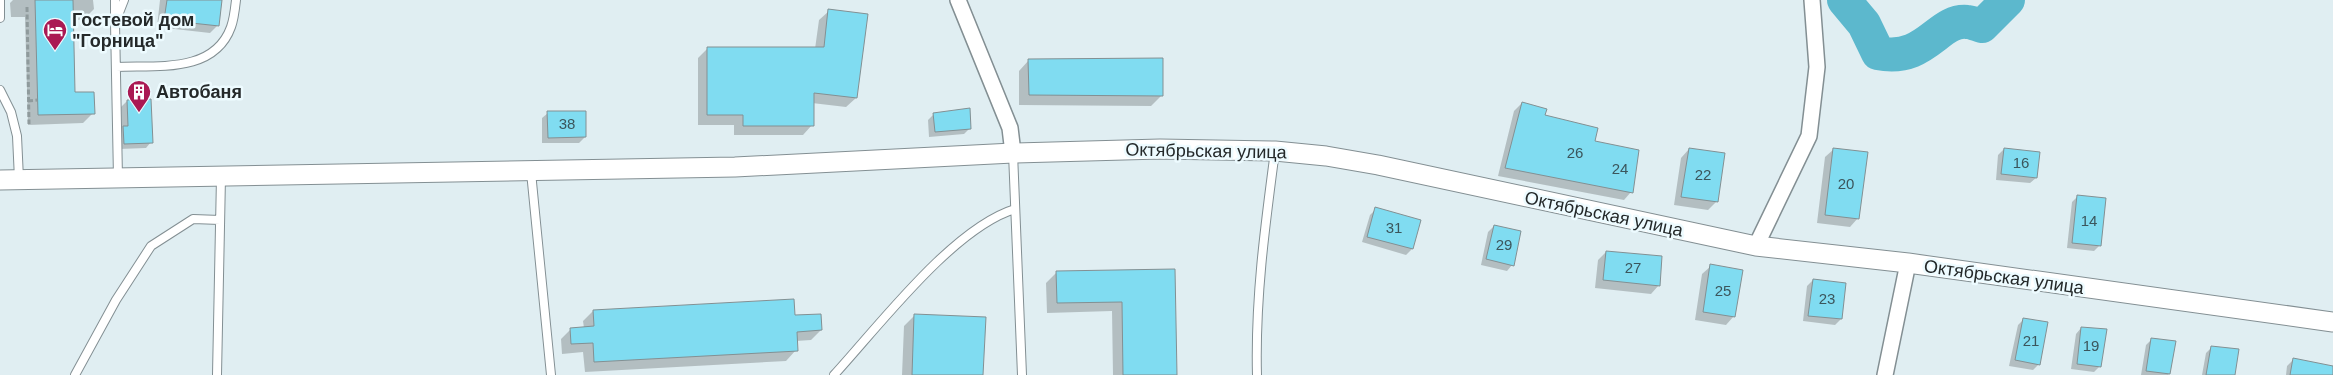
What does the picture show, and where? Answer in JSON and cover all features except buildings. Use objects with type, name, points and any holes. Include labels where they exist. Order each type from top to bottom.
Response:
[{"type":"street","points":[[958,0],[1010,128],[1013,153]]},
{"type":"street","points":[[1756,246],[1809,136],[1818,67],[1812,0]]},
{"type":"street","name":"Октябрьская улица","points":[[0,180],[735,167],[1013,153],[1178,149],[1275,151],[1326,156],[1378,165],[1756,246],[1908,264],[2333,322]]},
{"type":"street","points":[[1885,375],[1908,264]]},
{"type":"lane","points":[[0,0],[0,18]]},
{"type":"lane","points":[[114,0],[118,178]]},
{"type":"lane","points":[[115,23],[124,0]]},
{"type":"lane","points":[[116,67],[188,64],[201,60],[214,51],[225,38],[231,27],[236,0]]},
{"type":"lane","points":[[0,90],[11,112],[17,136],[19,179]]},
{"type":"lane","points":[[1257,375],[1262,251],[1275,151]]},
{"type":"lane","points":[[1013,153],[1022,375]]},
{"type":"lane","points":[[531,172],[551,375]]},
{"type":"lane","points":[[217,375],[221,177]]},
{"type":"lane","points":[[834,375],[909,291],[960,241],[990,219],[1016,209]]},
{"type":"lane","points":[[75,375],[116,300],[151,246],[192,219],[220,220]]},
{"type":"path","points":[[17,136],[29,128],[27,7]]},
{"type":"path","points":[[28,101],[37,100]]},
{"type":"waterway","points":[[1844,0],[1864,24],[1878,53],[1894,54],[1908,52],[1920,47],[1948,27],[1957,23],[1969,22],[1982,26],[2008,0]]},
{"type":"place","name":"Гостевой дом \"Горница\"","points":[[55,51]]},
{"type":"place","name":"Автобаня","points":[[139,113]]}]
